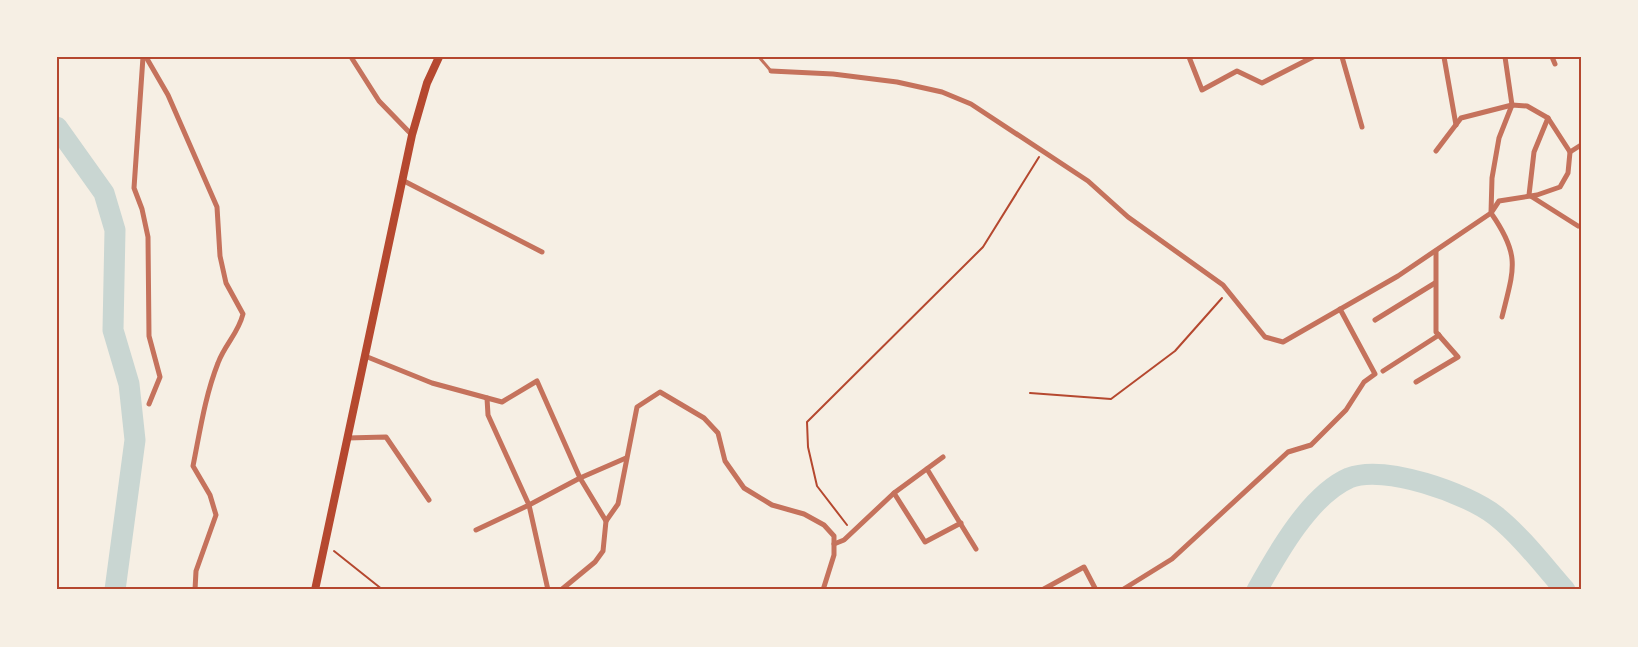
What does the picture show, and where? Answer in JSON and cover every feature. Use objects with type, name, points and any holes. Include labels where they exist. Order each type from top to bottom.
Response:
[{"type":"main road","points":[[315,590],[412,135],[427,83],[439,57]]},
{"type":"street","points":[[144,57],[134,188],[142,209],[148,237],[149,336],[160,377],[149,404]]},
{"type":"street","points":[[144,57],[168,95],[217,207],[220,256],[226,283],[243,314],[239,331],[219,359],[208,390],[194,466],[210,495],[216,515],[196,571],[195,590]]},
{"type":"street","points":[[351,57],[379,101],[412,135]]},
{"type":"street","points":[[1189,57],[1202,90],[1237,71],[1262,83],[1313,57]]},
{"type":"street","points":[[1342,57],[1362,127]]},
{"type":"street","points":[[1444,57],[1456,125]]},
{"type":"street","points":[[1502,317],[1514,269],[1509,239],[1491,213],[1492,178],[1499,138],[1512,105],[1505,57]]},
{"type":"street","points":[[1551,57],[1555,64]]},
{"type":"street","points":[[771,71],[876,79],[942,92],[971,104],[1044,149],[1088,181],[1128,217],[1223,285],[1265,337],[1283,342],[1436,251],[1491,213],[1499,201],[1548,192],[1565,182],[1570,152],[1548,118],[1527,106],[1512,105],[1461,118],[1436,151]]},
{"type":"street","points":[[1529,195],[1534,152],[1548,118]]},
{"type":"street","points":[[1570,152],[1581,145]]},
{"type":"street","points":[[402,180],[542,252]]},
{"type":"street","points":[[1529,195],[1578,226]]},
{"type":"street","points":[[1416,382],[1458,357],[1436,332],[1436,251]]},
{"type":"street","points":[[1375,320],[1435,283]]},
{"type":"street","points":[[1122,590],[1172,559],[1288,452],[1311,445],[1346,410],[1364,382],[1375,374],[1340,309]]},
{"type":"street","points":[[1383,371],[1439,335]]},
{"type":"street","points":[[365,356],[432,383],[502,402],[537,381],[579,478],[606,521]]},
{"type":"street","points":[[561,590],[595,562],[603,551],[606,521],[618,504],[637,407],[660,392],[704,418],[718,433],[725,461],[744,488],[772,505],[804,514],[824,525],[834,536],[834,555],[823,590]]},
{"type":"street","points":[[487,398],[488,415],[529,505],[548,590]]},
{"type":"street","points":[[347,438],[386,437],[429,500]]},
{"type":"street","points":[[834,544],[844,540],[894,494],[943,457]]},
{"type":"street","points":[[476,530],[579,478],[626,458]]},
{"type":"street","points":[[927,469],[976,549]]},
{"type":"street","points":[[894,494],[926,542],[961,524]]},
{"type":"street","points":[[1042,590],[1084,567],[1096,590]]},
{"type":"lane","points":[[759,57],[771,71]]},
{"type":"path","points":[[853,532],[817,486],[808,447],[807,423],[983,247],[1044,149]]},
{"type":"path","points":[[1030,393],[1111,399],[1175,351],[1228,291]]},
{"type":"path","points":[[325,546],[383,590]]},
{"type":"waterway","points":[[57,127],[104,193],[115,230],[113,330],[129,384],[135,440],[115,590]]},
{"type":"waterway","points":[[1257,590],[1274,560],[1308,511],[1335,486],[1349,478],[1364,475],[1383,475],[1425,483],[1466,498],[1483,507],[1515,533],[1565,590]]}]
